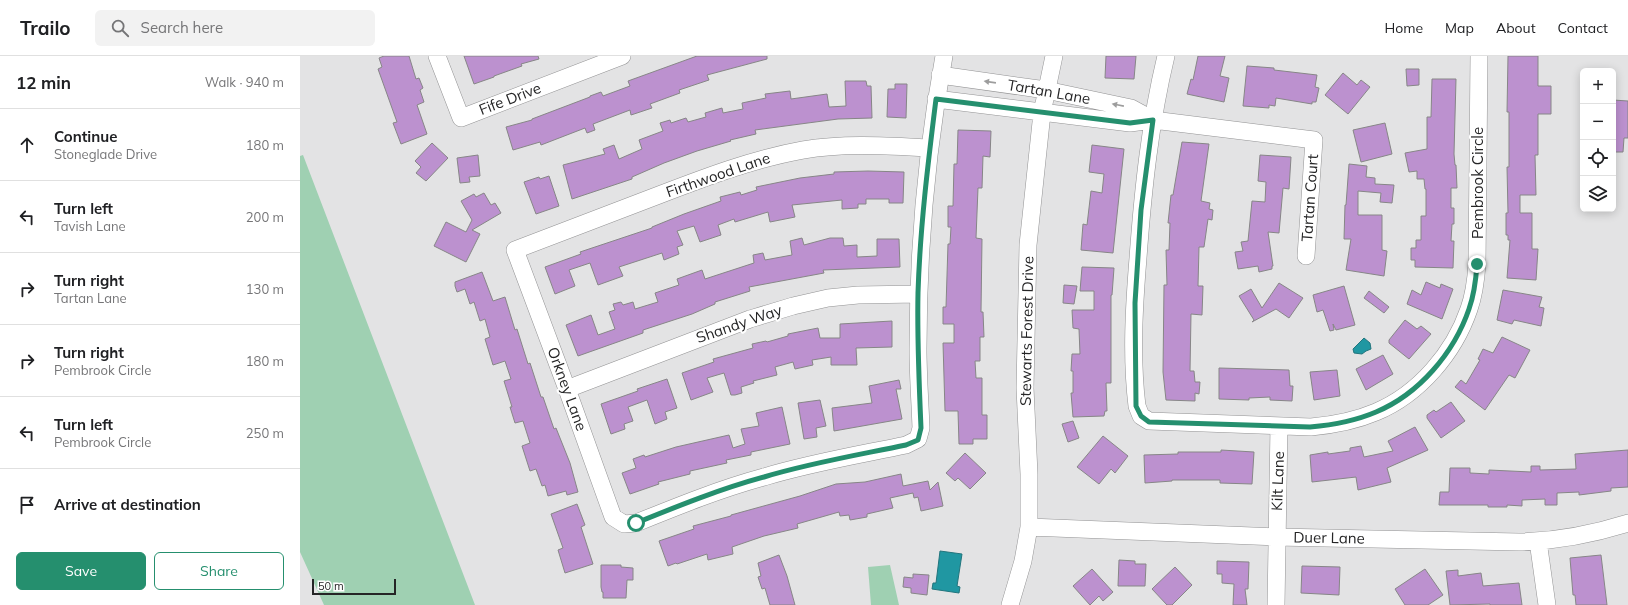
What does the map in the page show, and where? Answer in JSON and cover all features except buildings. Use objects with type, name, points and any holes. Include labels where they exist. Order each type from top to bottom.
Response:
[{"type":"street","name":"Fife Drive","points":[[437,56],[461,118],[622,56]]},
{"type":"street","points":[[918,294],[923,209],[936,99],[944,56]]},
{"type":"street","name":"Stewarts Forest Drive","points":[[1010,605],[1023,561],[1028,528],[1025,309],[1028,245],[1042,112],[1054,56]]},
{"type":"street","name":"Pembrook Circle","points":[[1166,56],[1153,120],[1141,210],[1135,303],[1136,406],[1139,414],[1149,422],[1310,427],[1336,424],[1375,413],[1394,404],[1431,372],[1444,356],[1463,326],[1473,293],[1477,264],[1479,56]]},
{"type":"street","name":"Tartan Lane","points":[[940,75],[1046,90],[1131,108],[1153,120]]},
{"type":"street","name":"Tartan Lane","points":[[936,99],[1130,123],[1153,120],[1314,140]]},
{"type":"street","name":"Tartan Court","points":[[1306,256],[1314,140]]},
{"type":"street","name":"Firthwood Lane","points":[[515,250],[720,172],[766,158],[804,150],[842,146],[880,145],[930,148]]},
{"type":"street","name":"Orkney Lane","points":[[515,250],[568,389],[613,517],[624,524],[636,523],[706,495],[763,477],[810,464],[906,445],[918,440],[921,428],[918,350],[918,294]]},
{"type":"street","name":"Shandy Way","points":[[568,389],[750,319],[793,306],[828,298],[858,295],[918,294]]},
{"type":"street","name":"Kilt Lane","points":[[1276,605],[1279,426]]},
{"type":"street","name":"Duer Lane","points":[[1028,528],[1276,537],[1519,542],[1579,536],[1628,523]]},
{"type":"street","points":[[1538,541],[1547,605]]},
{"type":"green space","points":[[303,155],[475,605],[324,605],[300,552],[300,156]]},
{"type":"green space","points":[[890,565],[899,605],[871,605],[868,567]]},
{"type":"water","points":[[1364,338],[1370,343],[1371,349],[1362,354],[1354,353],[1353,349]]},
{"type":"water","points":[[940,551],[962,554],[957,586],[960,587],[959,593],[932,589],[933,583],[936,583]]},
{"type":"route","points":[[636,523],[706,495],[763,477],[810,464],[906,445],[918,440],[921,428],[918,350],[920,251],[923,209],[936,99],[1130,123],[1153,120],[1141,210],[1135,303],[1136,406],[1139,414],[1149,422],[1310,427],[1336,424],[1356,419],[1375,413],[1394,404],[1431,372],[1444,356],[1463,326],[1470,308],[1475,286],[1477,264]]}]
